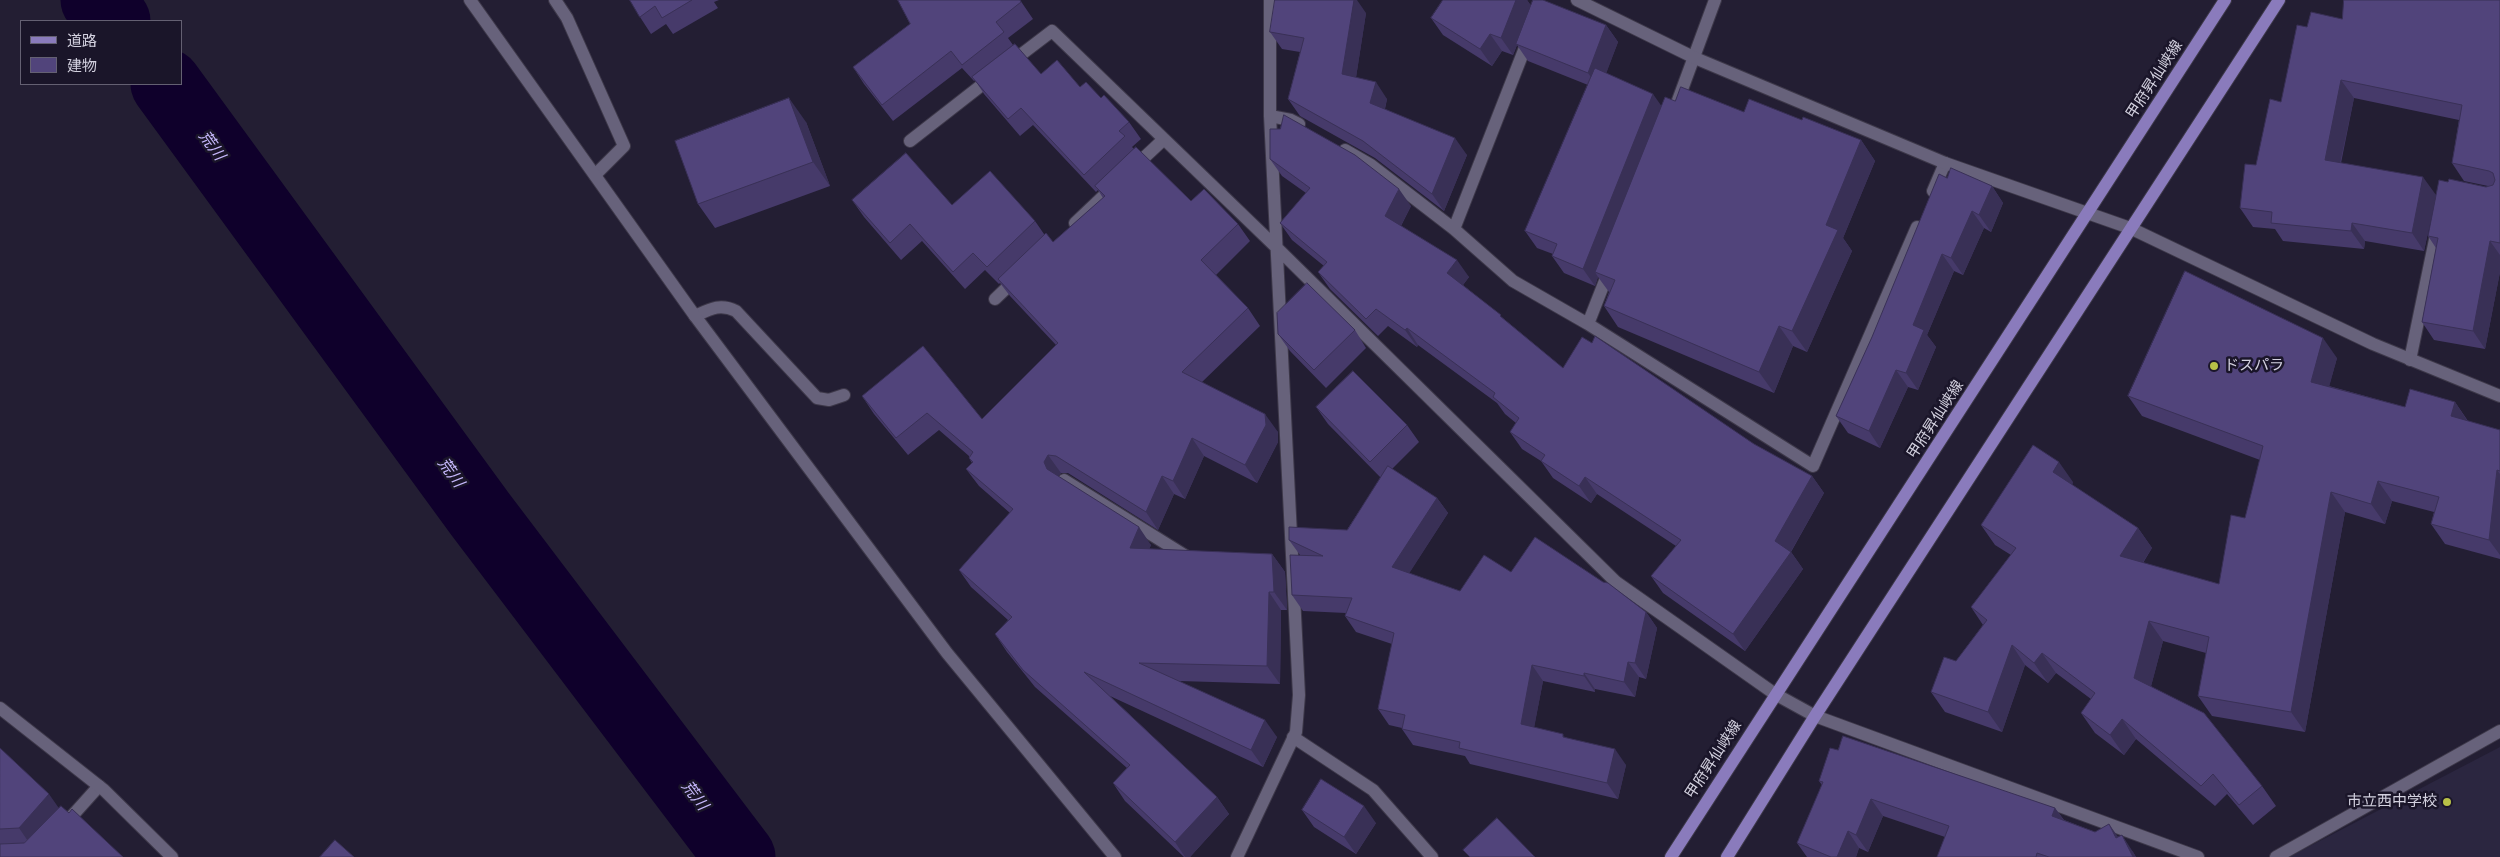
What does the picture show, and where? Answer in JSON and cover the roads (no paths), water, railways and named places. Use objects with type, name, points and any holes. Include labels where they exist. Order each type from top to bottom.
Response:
[{"type":"main road","name":"甲府昇仙峡線","points":[[1671,857],[1775,694],[1943,439],[2225,0]]},
{"type":"main road","points":[[1727,857],[1815,716],[1938,529],[2130,228],[2202,121],[2279,0]]},
{"type":"street","points":[[470,0],[695,316],[947,653],[1116,857]]},
{"type":"street","points":[[555,0],[567,18],[624,146],[594,175]]},
{"type":"street","points":[[1237,857],[1296,732],[1299,695],[1288,564],[1277,248],[1270,116],[1270,0]]},
{"type":"street","points":[[1577,0],[1695,58],[1945,163],[2130,228],[2410,360],[2500,396]]},
{"type":"street","points":[[1673,113],[1715,0]]},
{"type":"street","points":[[1454,229],[1533,28]]},
{"type":"street","points":[[910,141],[1052,31],[1277,248],[1616,582],[1775,694],[1815,716],[2198,857]]},
{"type":"street","points":[[1270,116],[1291,120],[1307,129]]},
{"type":"street","points":[[1066,232],[1164,139]]},
{"type":"street","points":[[1331,142],[1371,165],[1454,229],[1513,281],[1588,324],[1813,466],[1922,217]]},
{"type":"street","points":[[1930,199],[1945,163]]},
{"type":"street","points":[[2410,360],[2440,215]]},
{"type":"street","points":[[1588,324],[1614,260]]},
{"type":"street","points":[[995,298],[1024,272]]},
{"type":"street","points":[[695,316],[714,307],[726,306],[736,311],[817,398],[829,400],[844,395]]},
{"type":"street","points":[[1064,480],[1187,558],[1207,559]]},
{"type":"street","points":[[0,708],[99,786],[172,857]]},
{"type":"street","points":[[2276,857],[2500,732]]},
{"type":"street","points":[[1293,737],[1374,790],[1432,857]]},
{"type":"street","points":[[55,834],[99,786]]},
{"type":"waterway","name":"荒川","points":[[96,0],[114,20]]},
{"type":"waterway","name":"荒川","points":[[167,85],[480,514],[740,857]]},
{"type":"place","name":"ドスパラ","points":[[2214,366]]},
{"type":"place","name":"市立西中学校","points":[[2447,802]]}]
